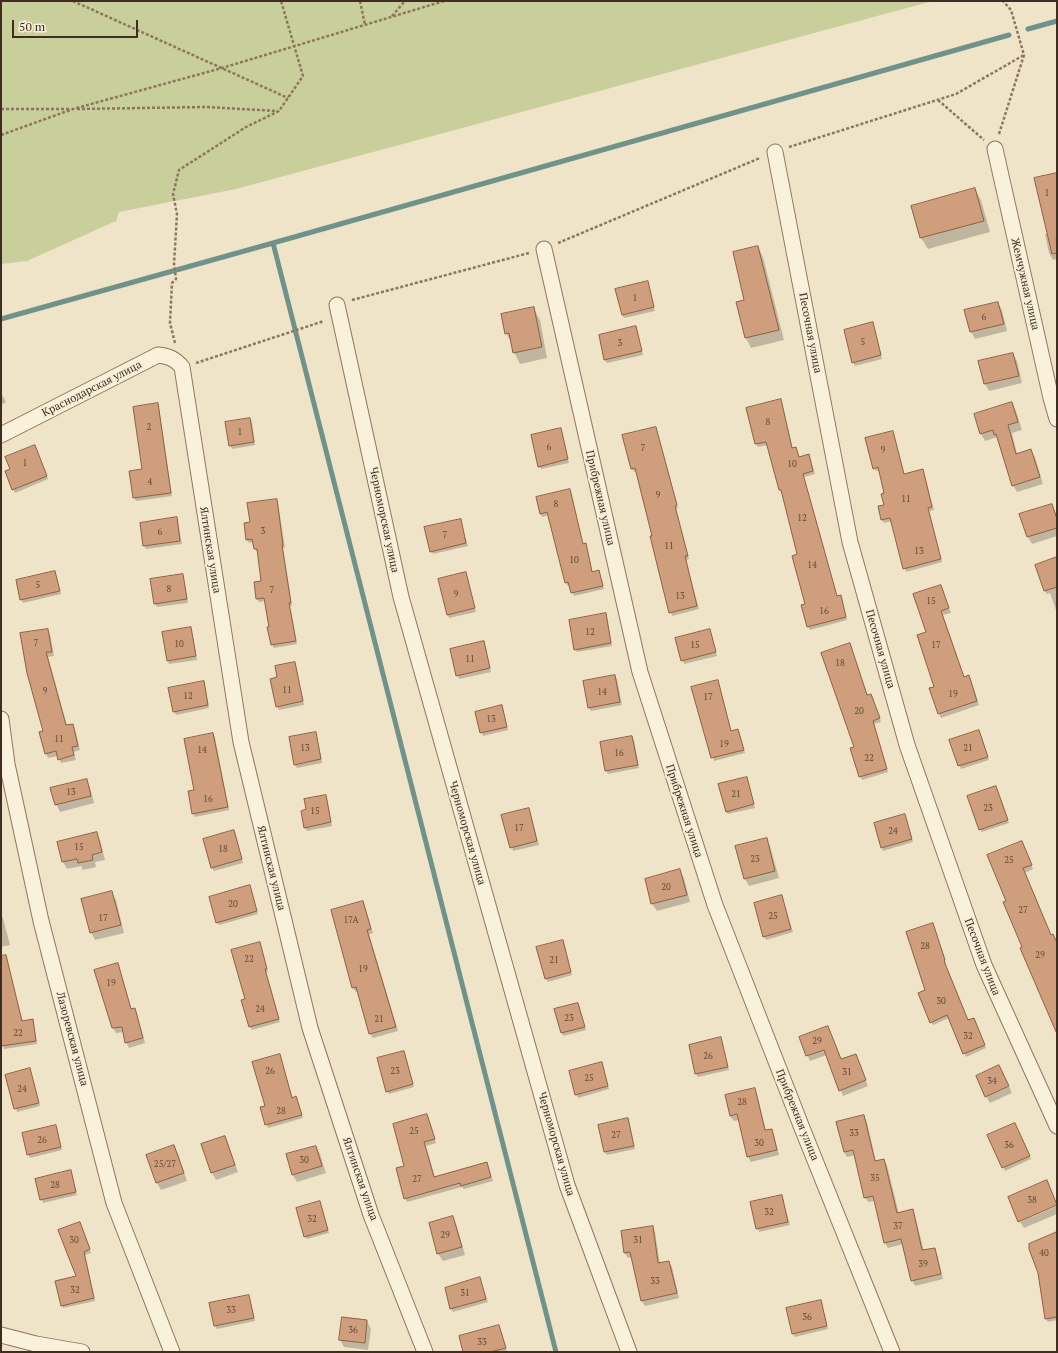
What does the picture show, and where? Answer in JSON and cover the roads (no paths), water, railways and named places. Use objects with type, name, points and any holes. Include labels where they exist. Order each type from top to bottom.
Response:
[{"type":"street","name":"Жемчужная улица","points":[[994,149],[1057,419]]},
{"type":"street","name":"Песочная улица","points":[[775,152],[850,542],[905,738],[984,965],[1057,1126]]},
{"type":"street","name":"Прибрежная улица","points":[[544,249],[640,672],[715,905],[802,1128],[892,1352]]},
{"type":"street","name":"Черноморская улица","points":[[338,310],[401,596],[567,1185],[629,1352]]},
{"type":"street","name":"Краснодарская улица","points":[[1,435],[158,355],[167,356],[175,360],[182,367]]},
{"type":"street","name":"Ялтинская улица","points":[[182,367],[241,742],[310,1028],[371,1215],[425,1352]]},
{"type":"street","name":"Лазоревская улица","points":[[1,719],[7,764],[41,921],[114,1203],[172,1352]]},
{"type":"street","points":[[1,1335],[36,1348],[82,1352]]},
{"type":"waterway","points":[[1028,29],[1057,21]]},
{"type":"waterway","points":[[556,1352],[273,243],[1009,35]]},
{"type":"waterway","points":[[1,319],[273,243]]}]
